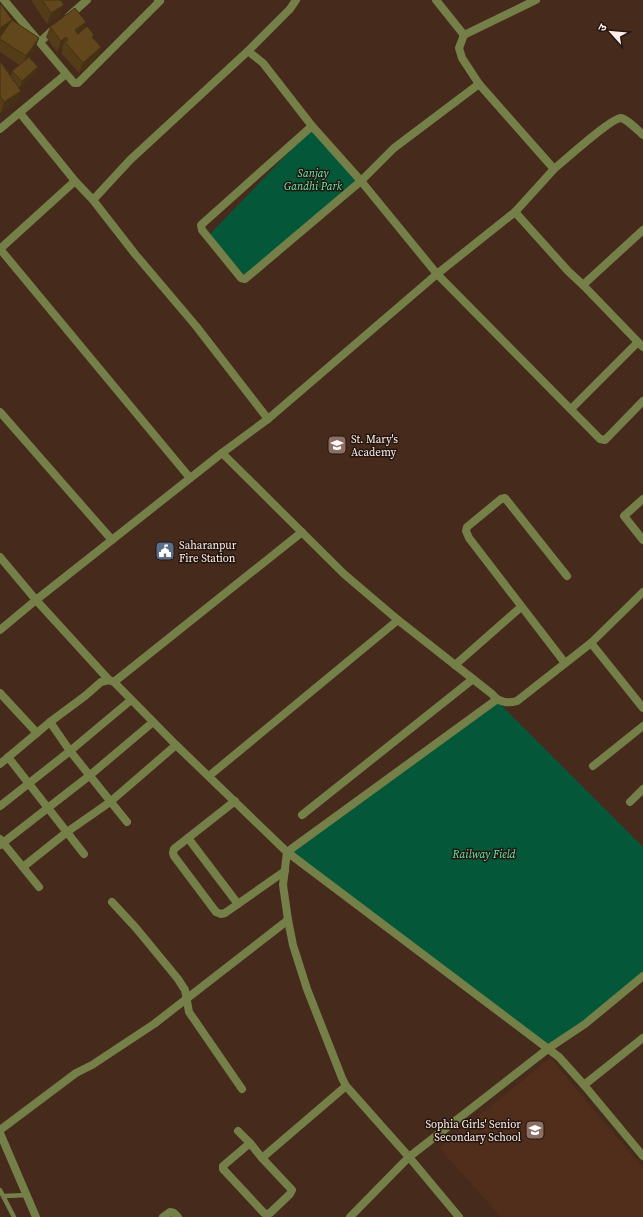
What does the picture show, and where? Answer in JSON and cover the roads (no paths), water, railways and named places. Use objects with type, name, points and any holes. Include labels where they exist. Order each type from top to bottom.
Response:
[{"type":"street","points":[[4,0],[74,83],[78,83],[160,0]]},
{"type":"street","points":[[40,42],[87,0]]},
{"type":"street","points":[[93,200],[130,160],[290,10],[296,0]]},
{"type":"street","points":[[436,0],[464,35]]},
{"type":"street","points":[[536,0],[464,35],[459,48],[460,53],[480,84],[554,169]]},
{"type":"street","points":[[248,50],[263,63],[312,126],[361,181],[437,274],[600,439],[605,440],[643,401]]},
{"type":"street","points":[[2,125],[20,113],[66,74]]},
{"type":"street","points":[[312,126],[201,225],[202,230],[239,277],[245,279],[361,181],[394,148],[480,84]]},
{"type":"street","points":[[20,113],[196,326],[268,418]]},
{"type":"street","points":[[0,630],[190,478],[268,418],[437,274],[515,212],[554,169],[602,129],[620,118],[625,120],[643,135]]},
{"type":"street","points":[[75,181],[0,249],[190,478]]},
{"type":"street","points":[[515,212],[568,271],[640,345],[571,409]]},
{"type":"street","points":[[583,285],[643,230]]},
{"type":"street","points":[[0,412],[112,540]]},
{"type":"street","points":[[222,453],[344,574],[398,620],[492,694],[496,700],[508,703],[517,701],[591,643],[643,592]]},
{"type":"street","points":[[565,663],[469,538],[466,532],[468,526],[504,498],[508,500],[568,576]]},
{"type":"street","points":[[643,499],[624,516],[643,540]]},
{"type":"street","points":[[0,764],[101,682],[112,681],[302,532]]},
{"type":"street","points":[[0,557],[36,600],[112,681],[287,852],[504,1016],[549,1048],[584,1085],[643,1156]]},
{"type":"street","points":[[455,665],[521,607]]},
{"type":"street","points":[[209,776],[398,620]]},
{"type":"street","points":[[591,643],[643,708]]},
{"type":"street","points":[[302,815],[473,679]]},
{"type":"street","points":[[0,693],[37,733]]},
{"type":"street","points":[[0,806],[70,751],[131,700]]},
{"type":"street","points":[[459,1217],[409,1157],[346,1086],[307,989],[293,946],[283,885],[287,852],[496,700]]},
{"type":"street","points":[[50,722],[70,751],[127,822]]},
{"type":"street","points":[[39,887],[23,866],[1,842],[48,809],[90,776],[153,722]]},
{"type":"street","points":[[594,766],[643,726]]},
{"type":"street","points":[[23,866],[110,802],[176,745]]},
{"type":"street","points":[[8,757],[84,854]]},
{"type":"street","points":[[630,802],[643,789]]},
{"type":"street","points":[[235,801],[174,849],[173,853],[218,913],[225,913],[285,871]]},
{"type":"street","points":[[188,838],[238,904]]},
{"type":"street","points":[[112,902],[136,928],[178,979],[184,990],[189,1012],[242,1089]]},
{"type":"street","points":[[36,1217],[0,1131],[76,1073],[92,1065],[148,1028],[288,920]]},
{"type":"street","points":[[350,1217],[409,1157],[549,1048],[585,1024],[643,976]]},
{"type":"street","points":[[584,1085],[643,1038]]},
{"type":"street","points":[[262,1158],[346,1086]]},
{"type":"street","points":[[238,1131],[250,1143],[292,1190],[290,1194],[270,1213],[267,1214],[264,1213],[223,1169],[223,1166],[250,1143]]},
{"type":"street","points":[[163,1217],[170,1212],[174,1213],[178,1217]]},
{"type":"lane","points":[[0,1190],[14,1217]]},
{"type":"lane","points":[[4,1196],[27,1195]]},
{"type":"place","name":"St. Mary's Academy","points":[[337,445]]},
{"type":"place","name":"Saharanpur Fire Station","points":[[165,551]]},
{"type":"place","name":"Sophia Girls' Senior Secondary School","points":[[535,1130]]},
{"type":"park label","name":"Sanjay Gandhi Park","points":[[313,179]]},
{"type":"park label","name":"Railway Field","points":[[484,854]]}]
